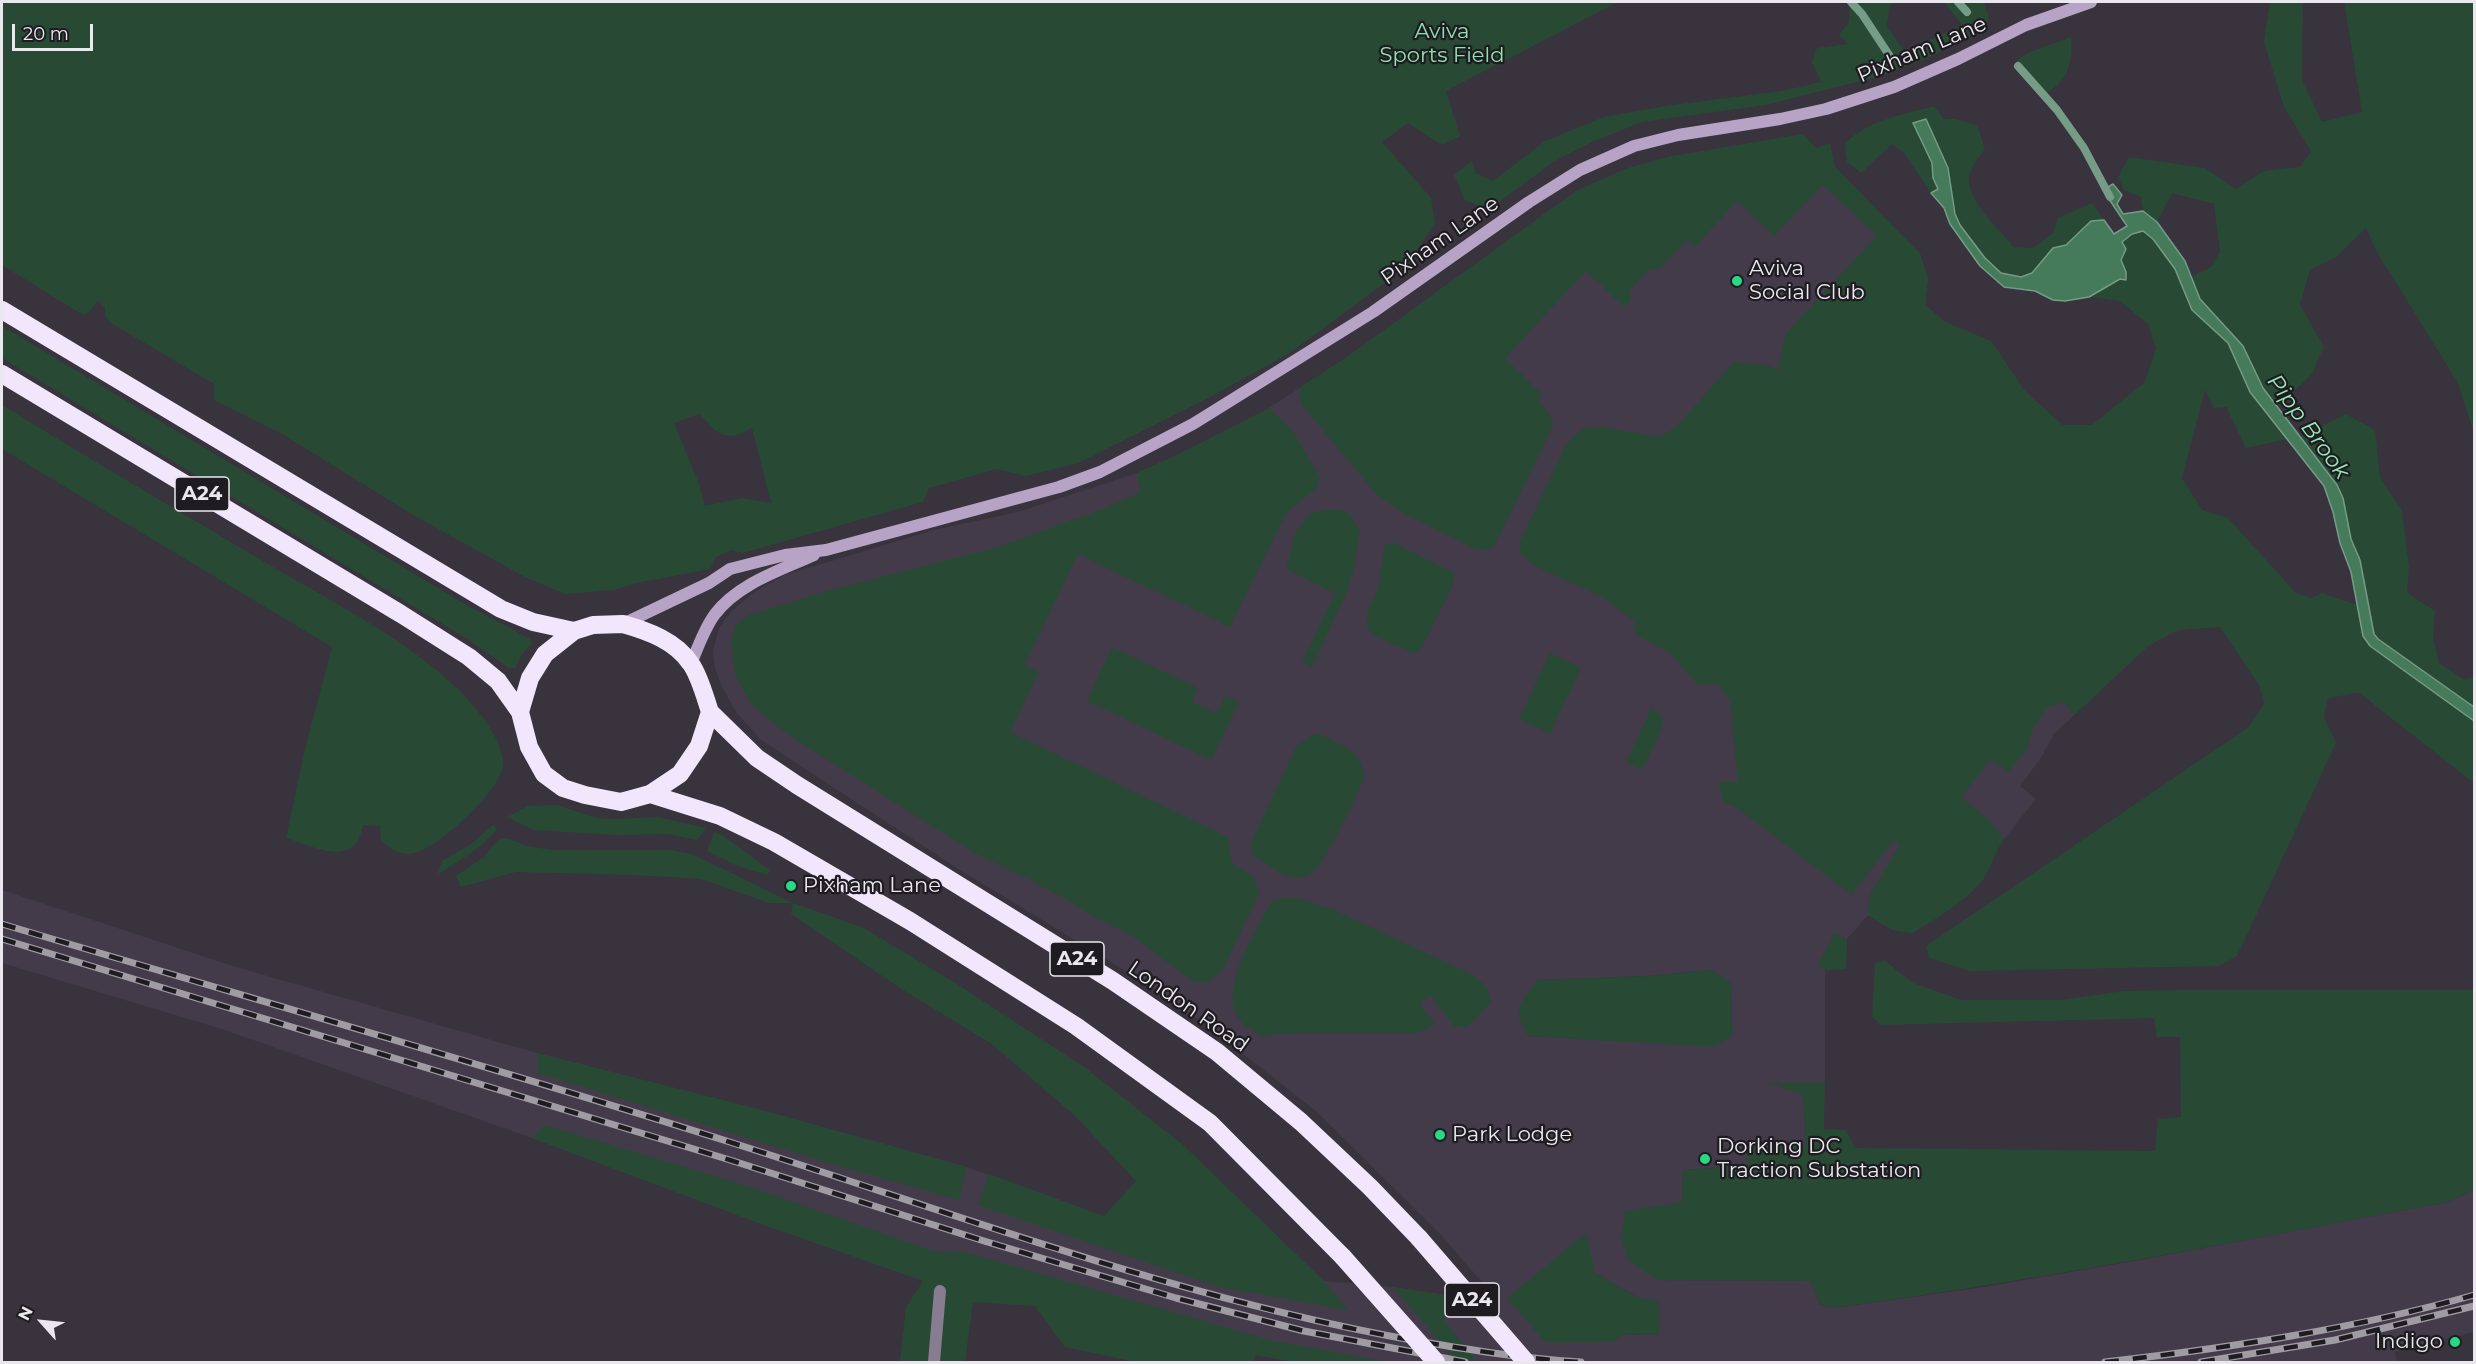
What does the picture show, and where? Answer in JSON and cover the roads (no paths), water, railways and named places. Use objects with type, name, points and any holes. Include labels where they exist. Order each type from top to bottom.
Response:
[{"type":"highway","name":"A24","points":[[2,310],[501,609],[533,622],[574,631]]},
{"type":"highway","name":"A24","points":[[2,374],[469,657],[498,681],[520,712]]},
{"type":"highway","points":[[623,624],[650,632],[674,647],[691,664],[710,712],[699,746],[680,774],[650,794],[621,802],[563,788],[544,774],[529,747],[520,712],[530,678],[545,654],[574,631],[593,625],[623,624]]},
{"type":"highway","name":"London Road","points":[[710,712],[758,758],[797,785],[1113,981],[1216,1052],[1301,1122],[1370,1187],[1419,1238],[1526,1362]]},
{"type":"highway","name":"A24","points":[[650,794],[720,816],[774,842],[910,921],[1076,1026],[1210,1123],[1343,1257],[1436,1362]]},
{"type":"main road","name":"Pixham Lane","points":[[623,624],[709,583],[730,569],[785,555],[826,550],[1059,487],[1100,472],[1192,424],[1253,388],[1373,312],[1529,202],[1580,170],[1634,146],[1678,135],[1780,119],[1849,102],[1894,87],[1958,59],[2026,25],[2091,2]]},
{"type":"main road","name":"Pixham Lane","points":[[691,664],[711,621],[737,593],[763,578],[826,550]]},
{"type":"street","points":[[934,1362],[940,1291]]},
{"type":"waterway","name":"Pipp Brook","points":[[1851,2],[1862,14],[1891,58]]},
{"type":"waterway","name":"Pipp Brook","points":[[1958,2],[1967,12]]},
{"type":"waterway","name":"Pipp Brook","points":[[2018,66],[2057,110],[2084,148],[2110,197]]},
{"type":"railway","points":[[2,924],[645,1115],[1159,1280],[1330,1324],[1417,1341],[1478,1351],[1581,1362]]},
{"type":"railway","points":[[2,939],[1176,1298],[1304,1331],[1465,1362]]},
{"type":"railway","points":[[2105,1362],[2291,1336],[2383,1318],[2474,1295]]},
{"type":"railway","points":[[2201,1362],[2335,1340],[2474,1306]]},
{"type":"place","name":"Aviva Social Club","points":[[1737,281]]},
{"type":"place","name":"Pixham Lane","points":[[791,886]]},
{"type":"place","name":"Park Lodge","points":[[1440,1135]]},
{"type":"place","name":"Dorking DC Traction Substation","points":[[1705,1159]]},
{"type":"place","name":"Indigo","points":[[2455,1342]]},
{"type":"park label","name":"Aviva Sports Field","points":[[1442,44]]}]
